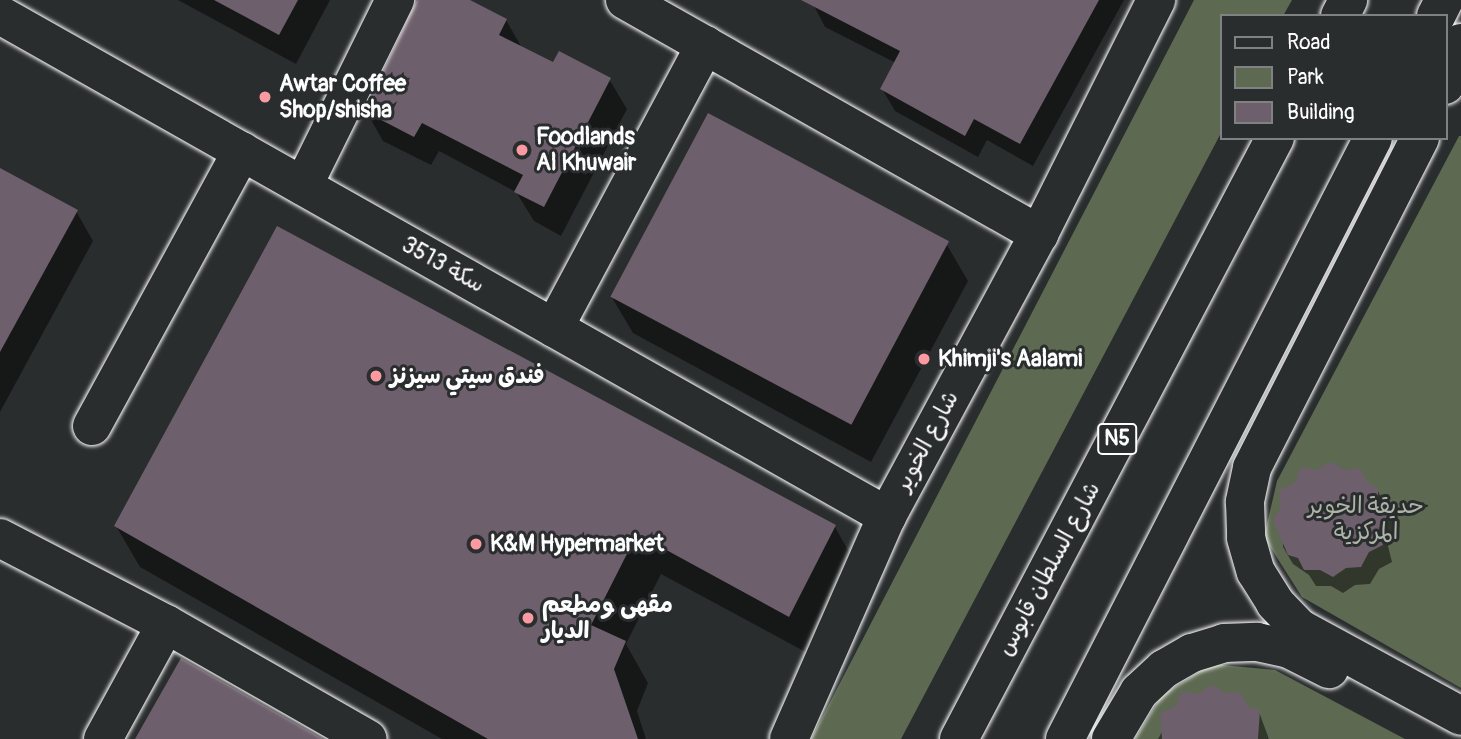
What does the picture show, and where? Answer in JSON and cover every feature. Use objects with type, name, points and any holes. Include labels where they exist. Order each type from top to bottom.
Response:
[{"type":"main road","points":[[303,186],[395,0]]},
{"type":"main road","points":[[625,0],[1039,233]]},
{"type":"main road","name":"شارع الخوير","points":[[789,739],[887,516],[1039,233],[1156,0]]},
{"type":"main road","name":"سكة 3513","points":[[0,15],[887,516]]},
{"type":"main road","points":[[1447,80],[1461,43]]},
{"type":"main road","points":[[554,328],[705,45]]},
{"type":"main road","name":"شارع السلطان قابوس","points":[[959,739],[1274,140]]},
{"type":"main road","points":[[1065,739],[1372,140]]},
{"type":"main road","points":[[1419,140],[1252,468],[1245,502],[1246,538],[1256,572],[1275,603],[1299,628],[1461,716]]},
{"type":"main road","points":[[92,426],[242,151]]},
{"type":"main road","points":[[0,538],[166,624],[361,737]]},
{"type":"main road","points":[[103,739],[166,624]]},
{"type":"main road","points":[[1111,739],[1139,692],[1164,669],[1192,653],[1224,643],[1257,642],[1289,649],[1459,739]]},
{"type":"green space","points":[[1194,0],[1292,0],[1284,14],[1220,14],[1220,135],[901,739],[811,739]]},
{"type":"green space","name":"حديقة الخوير المركزية","points":[[1459,136],[1461,688],[1302,597],[1264,537],[1277,481]]},
{"type":"green space","points":[[1212,664],[1275,670],[1405,739],[1135,739],[1162,695]]},
{"type":"building","points":[[214,0],[298,0],[279,35]]},
{"type":"building","points":[[417,0],[470,0],[507,19],[499,35],[553,62],[559,51],[611,78],[544,207],[514,192],[523,175],[422,123],[414,137],[364,111]]},
{"type":"building","points":[[801,0],[1099,0],[1020,144],[974,119],[965,136],[880,89],[900,51]]},
{"type":"building","points":[[708,113],[949,241],[851,425],[610,297]]},
{"type":"building","points":[[0,168],[78,210],[0,352]]},
{"type":"building","name":"فندق سيتي سيزنز","points":[[277,226],[836,525],[789,617],[637,534],[591,625],[626,641],[614,669],[638,739],[488,739],[114,526]]},
{"type":"building","points":[[1331,462],[1345,470],[1359,468],[1368,483],[1378,488],[1378,502],[1389,513],[1379,528],[1383,545],[1369,552],[1361,567],[1346,568],[1333,577],[1320,570],[1304,570],[1298,558],[1288,555],[1273,520],[1281,507],[1279,490],[1295,483],[1301,467],[1316,470]]},
{"type":"building","points":[[181,658],[323,739],[135,739]]},
{"type":"building","points":[[1212,685],[1225,693],[1240,692],[1249,707],[1260,710],[1258,739],[1162,739],[1160,713],[1176,706],[1182,691],[1197,694]]},
{"type":"place","name":"Awtar Coffee Shop/shisha","points":[[265,97]]},
{"type":"place","name":"Foodlands Al Khuwair","points":[[522,150]]},
{"type":"place","name":"Khimji's Aalami","points":[[924,359]]},
{"type":"place","name":"فندق سيتي سيزنز","points":[[376,376]]},
{"type":"place","name":"K&M Hypermarket","points":[[476,544]]},
{"type":"place","name":"مقهى ومطعم الديار","points":[[528,618]]}]
